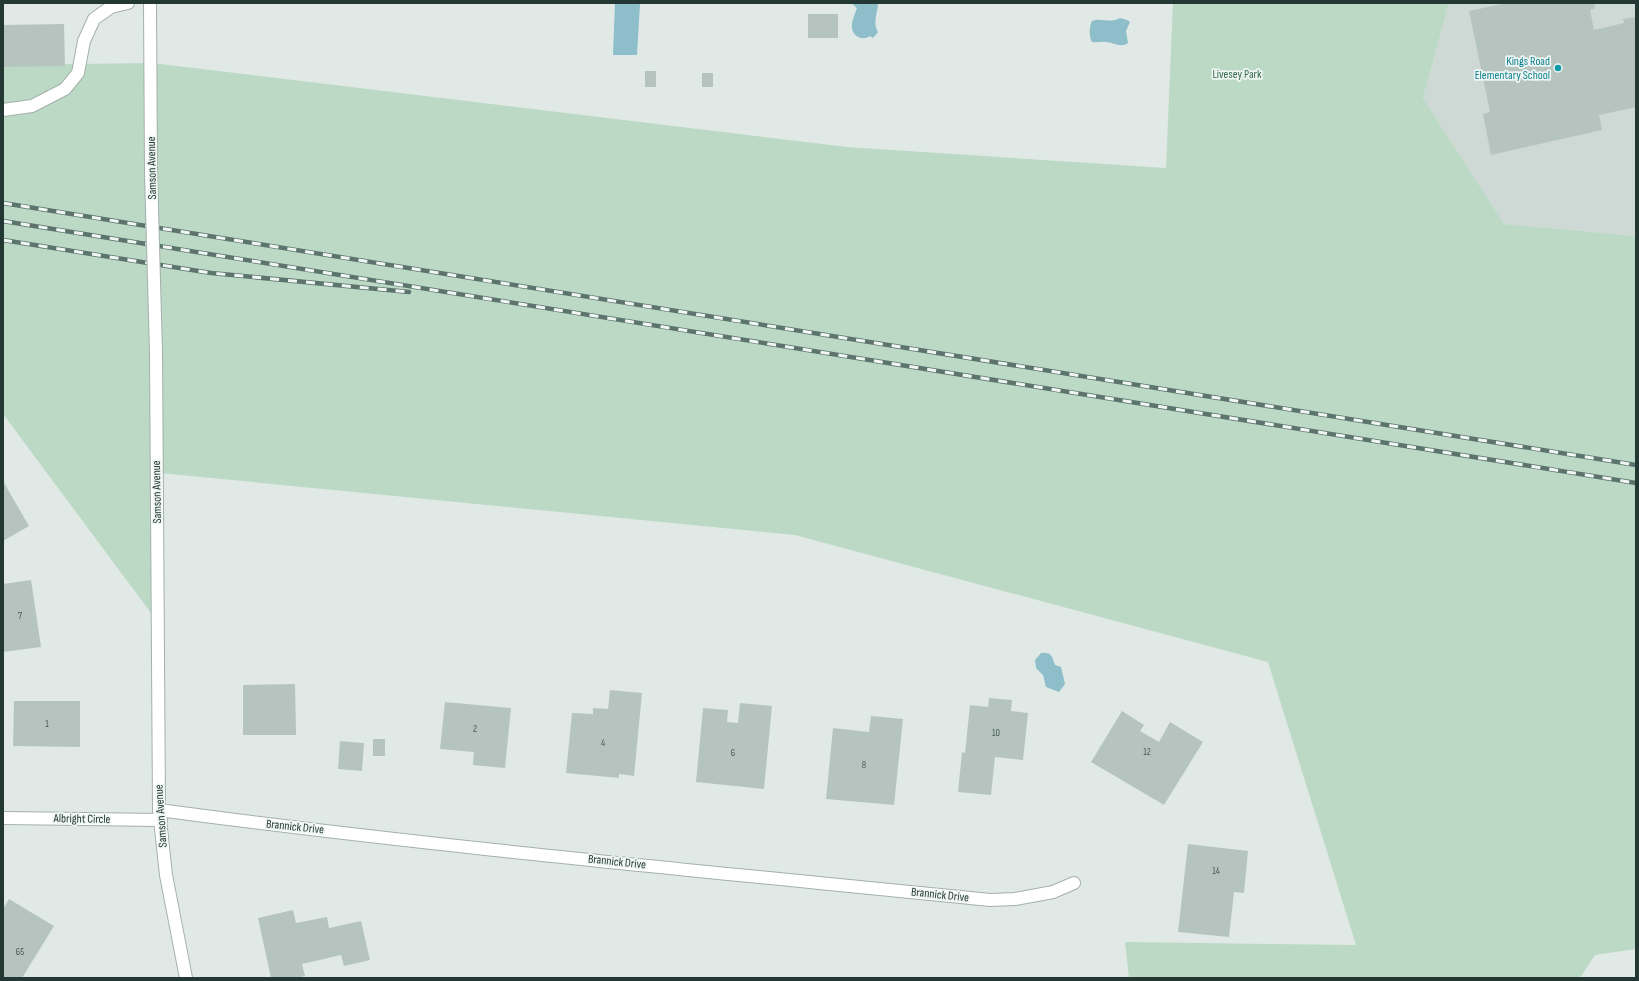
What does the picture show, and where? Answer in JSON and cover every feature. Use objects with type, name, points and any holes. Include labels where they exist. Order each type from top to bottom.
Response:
[{"type":"street","points":[[3,110],[32,106],[64,89],[78,73],[84,41],[94,19],[111,7],[128,3]]},
{"type":"street","name":"Samson Avenue","points":[[150,3],[151,172],[156,353],[160,815],[166,874],[186,978]]},
{"type":"street","name":"Albright Circle","points":[[3,818],[160,815]]},
{"type":"street","name":"Brannick Drive","points":[[160,815],[256,823],[529,853],[990,900],[1015,899],[1053,892],[1074,883]]},
{"type":"shaded area","points":[[1449,3],[1636,3],[1636,236],[1504,224],[1423,98]]},
{"type":"green space","name":"Livesey Park","points":[[1173,3],[1449,3],[1423,98],[1504,224],[1636,236],[1636,949],[1595,955],[1580,978],[1129,978],[1125,942],[1356,945],[1268,662],[795,535],[160,473],[157,621],[3,414],[3,65],[152,63],[847,147],[1166,168]]},
{"type":"water","points":[[615,3],[640,4],[637,55],[613,55]]},
{"type":"water","points":[[851,3],[878,3],[875,25],[878,32],[873,38],[870,36],[861,38],[854,34],[852,23],[857,8]]},
{"type":"water","points":[[1120,18],[1130,22],[1126,31],[1128,43],[1120,45],[1104,42],[1092,42],[1090,37],[1090,26],[1092,21],[1116,20]]},
{"type":"water","points":[[1041,653],[1049,654],[1055,665],[1061,667],[1065,684],[1059,692],[1046,687],[1043,675],[1036,668],[1035,660]]},
{"type":"building","name":"Kings Road Elementary School","points":[[1507,3],[1594,3],[1595,8],[1590,10],[1594,30],[1624,23],[1623,19],[1636,17],[1636,107],[1599,115],[1602,130],[1491,155],[1483,114],[1490,112],[1469,11]]},
{"type":"building","points":[[808,14],[838,14],[838,38],[808,38]]},
{"type":"building","points":[[64,24],[65,66],[3,67],[3,25]]},
{"type":"building","points":[[645,71],[656,71],[656,87],[645,87]]},
{"type":"building","points":[[702,73],[713,73],[713,87],[702,87]]},
{"type":"building","points":[[3,481],[29,526],[3,541]]},
{"type":"building","points":[[31,580],[41,647],[3,652],[3,584]]},
{"type":"building","points":[[295,684],[296,735],[243,735],[243,685]]},
{"type":"building","points":[[610,690],[642,693],[634,776],[619,774],[619,778],[566,773],[572,713],[593,714],[593,708],[608,709]]},
{"type":"building","points":[[989,698],[1012,700],[1011,711],[1028,713],[1023,760],[995,757],[991,795],[958,792],[962,752],[965,753],[970,705],[988,707]]},
{"type":"building","points":[[14,701],[80,701],[80,747],[13,746]]},
{"type":"building","points":[[445,702],[511,708],[505,768],[473,765],[474,752],[440,749]]},
{"type":"building","points":[[740,703],[772,706],[764,789],[696,782],[703,708],[728,710],[727,722],[738,723]]},
{"type":"building","points":[[1122,711],[1144,725],[1140,731],[1159,742],[1170,722],[1203,742],[1164,805],[1091,762]]},
{"type":"building","points":[[871,716],[903,719],[894,805],[826,799],[833,728],[869,732]]},
{"type":"building","points":[[373,739],[385,739],[385,756],[373,756]]},
{"type":"building","points":[[340,741],[364,743],[362,771],[338,769]]},
{"type":"building","points":[[1188,844],[1248,851],[1244,893],[1234,892],[1229,937],[1178,932]]},
{"type":"building","points":[[9,899],[54,926],[22,978],[3,978],[3,909]]},
{"type":"building","points":[[293,910],[296,923],[327,917],[329,928],[361,921],[370,960],[344,966],[341,955],[302,964],[305,976],[296,978],[271,978],[258,918]]},
{"type":"railway","points":[[3,203],[1636,465]]},
{"type":"railway","points":[[3,221],[1636,483]]},
{"type":"railway","points":[[3,240],[211,273],[409,292]]},
{"type":"place","name":"Kings Road Elementary School","points":[[1558,68]]}]
